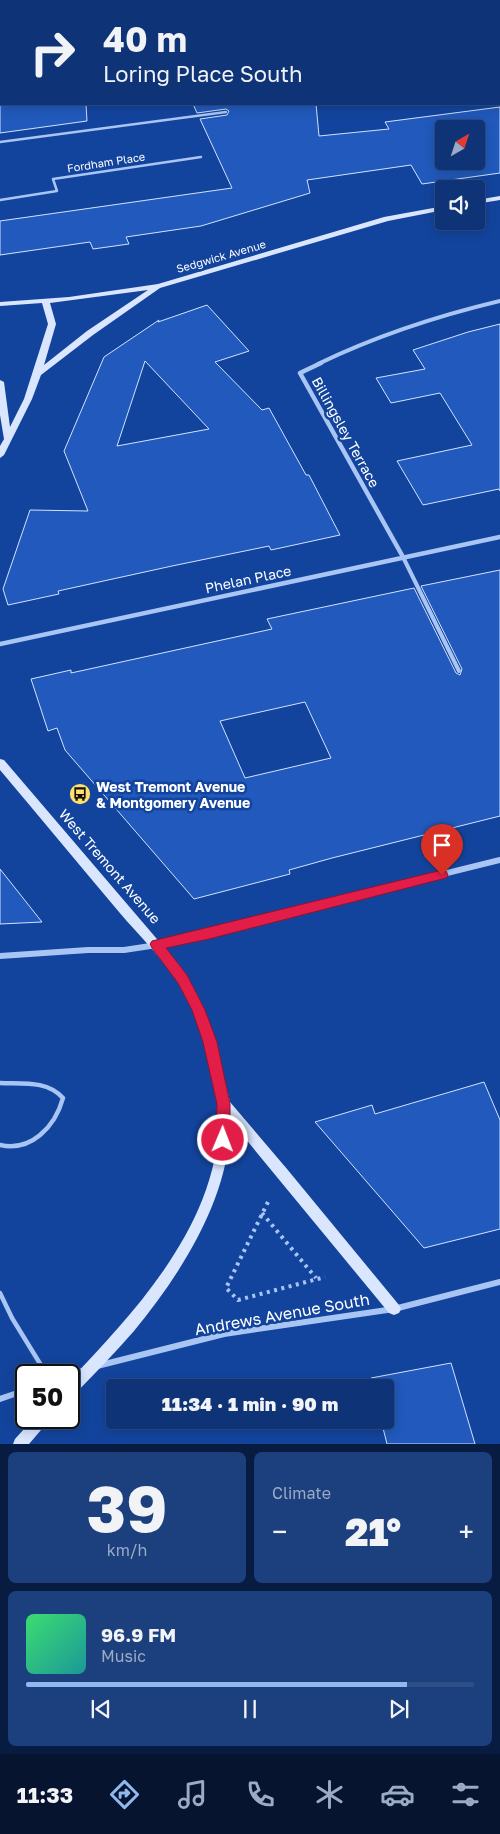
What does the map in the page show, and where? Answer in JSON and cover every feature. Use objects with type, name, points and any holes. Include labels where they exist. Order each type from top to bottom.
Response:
[{"type":"main road","points":[[485,200],[500,198]]},
{"type":"main road","name":"Sedgwick Avenue","points":[[0,304],[46,302],[159,286],[387,219],[435,210]]},
{"type":"main road","points":[[37,374],[90,333],[159,286]]},
{"type":"main road","points":[[0,455],[7,437],[28,399],[37,374],[52,324],[46,302]]},
{"type":"main road","points":[[0,382],[7,437]]},
{"type":"main road","name":"West Tremont Avenue","points":[[0,763],[130,916],[157,944],[182,979],[198,1010],[210,1042],[224,1104],[223,1140],[215,1178],[204,1210],[184,1250],[134,1321],[80,1378]]},
{"type":"main road","points":[[224,1104],[394,1309]]},
{"type":"main road","points":[[20,1444],[33,1429]]},
{"type":"street","name":"Billingsley Terrace","points":[[403,557],[300,373],[346,350],[398,329],[457,311],[500,301]]},
{"type":"street","name":"Phelan Place","points":[[0,644],[500,537]]},
{"type":"street","points":[[0,956],[88,950],[124,950],[157,944],[209,934],[500,860]]},
{"type":"street","name":"Andrews Avenue South","points":[[80,1372],[224,1334],[394,1309],[500,1282]]},
{"type":"street","points":[[0,1399],[15,1394]]},
{"type":"lane","points":[[0,142],[226,112]]},
{"type":"lane","name":"Fordham Place","points":[[0,200],[57,191],[53,180],[201,156]]},
{"type":"lane","points":[[403,557],[458,671]]},
{"type":"lane","points":[[0,1083],[32,1084],[52,1088],[59,1091],[63,1098],[61,1109],[54,1122],[33,1139],[15,1147],[0,1145]]},
{"type":"lane","points":[[0,1293],[12,1318],[41,1364]]},
{"type":"path","points":[[268,1202],[226,1288],[238,1300],[324,1277]]},
{"type":"path","points":[[262,1213],[316,1278]]},
{"type":"building","points":[[0,105],[86,105],[87,121],[0,133]]},
{"type":"building","points":[[193,105],[316,105],[319,136],[389,129],[385,122],[500,107],[500,173],[450,180],[435,180],[435,182],[422,184],[411,165],[307,180],[310,193],[201,226],[126,237],[129,244],[93,249],[90,242],[0,255],[0,221],[232,188],[200,119],[227,115],[229,111],[226,109],[197,113]]},
{"type":"building","points":[[207,305],[249,351],[215,362],[262,410],[269,408],[306,475],[309,475],[340,535],[271,550],[269,546],[172,566],[58,591],[59,594],[8,605],[3,589],[30,510],[88,511],[64,451],[104,357],[159,320],[158,322]],"holes":[[[145,361],[209,429],[117,446]]]},
{"type":"building","points":[[500,324],[500,491],[499,489],[423,505],[397,461],[472,445],[440,393],[391,403],[376,378],[425,369],[413,350]]},
{"type":"building","points":[[500,570],[500,816],[332,858],[289,870],[290,874],[194,899],[65,750],[57,728],[48,731],[31,679],[71,670],[71,673],[272,629],[267,619],[414,588],[456,673],[460,675],[462,669],[421,586]],"holes":[[[305,702],[331,758],[245,778],[220,721]]]},
{"type":"building","points":[[0,869],[42,922],[0,924]]},
{"type":"building","points":[[484,1082],[500,1120],[500,1229],[424,1248],[315,1122],[372,1105],[375,1114]]},
{"type":"building","points":[[451,1363],[475,1444],[387,1444],[383,1429],[394,1429],[394,1379],[371,1378]]},
{"type":"place","name":"West Tremont Avenue & Montgomery Avenue","points":[[80,794]]},
{"type":"route","points":[[223,1140],[224,1104],[210,1042],[198,1010],[182,979],[157,944],[209,934],[442,875]]}]
